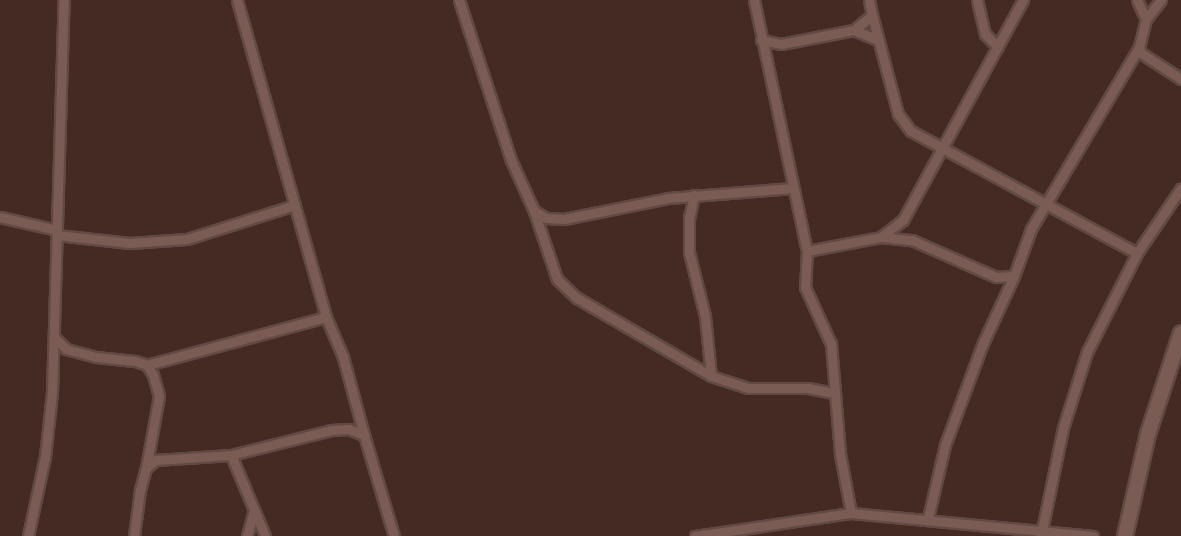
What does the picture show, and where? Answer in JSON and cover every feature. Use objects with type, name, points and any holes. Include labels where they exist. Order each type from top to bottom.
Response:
[{"type":"main road","points":[[1125,536],[1148,434],[1181,333]]},
{"type":"street","points":[[28,536],[45,457],[54,337],[64,0]]},
{"type":"street","points":[[237,0],[326,317],[343,357],[394,536]]},
{"type":"street","points":[[459,0],[511,160],[534,211],[553,270],[571,293],[711,376],[748,388],[808,388],[834,393]]},
{"type":"street","points":[[754,0],[807,251],[805,287],[831,344],[834,393],[851,513]]},
{"type":"street","points":[[869,0],[878,40],[903,123],[944,150],[1137,253]]},
{"type":"street","points":[[977,0],[985,34],[998,47]]},
{"type":"street","points":[[881,237],[903,220],[944,150],[1023,0]]},
{"type":"street","points":[[1137,0],[1146,20]]},
{"type":"street","points":[[928,518],[945,445],[983,343],[1014,276],[1031,229],[1048,204],[1111,88],[1139,46],[1146,20],[1161,0]]},
{"type":"street","points":[[761,40],[781,44],[854,30],[872,15]]},
{"type":"street","points":[[854,30],[878,40]]},
{"type":"street","points":[[766,61],[781,44]]},
{"type":"street","points":[[1139,46],[1146,57],[1181,79]]},
{"type":"street","points":[[534,211],[546,218],[564,219],[611,207],[694,195],[793,188]]},
{"type":"street","points":[[1042,533],[1075,384],[1137,253],[1181,188]]},
{"type":"street","points":[[694,195],[689,218],[689,252],[705,316],[711,376]]},
{"type":"street","points":[[0,217],[57,233],[130,243],[187,239],[295,205]]},
{"type":"street","points":[[903,220],[912,240]]},
{"type":"street","points":[[807,251],[881,237],[912,240],[996,277],[1014,276]]},
{"type":"street","points":[[54,337],[66,349],[78,353],[147,365],[326,317]]},
{"type":"street","points":[[134,536],[159,396],[158,386],[147,365]]},
{"type":"street","points":[[146,468],[156,460],[231,455],[331,430],[349,429],[364,435]]},
{"type":"street","points":[[231,455],[253,513],[265,536]]},
{"type":"street","points":[[247,536],[253,513]]},
{"type":"street","points":[[695,536],[736,533],[851,513],[928,518],[1042,533],[1093,536]]}]
